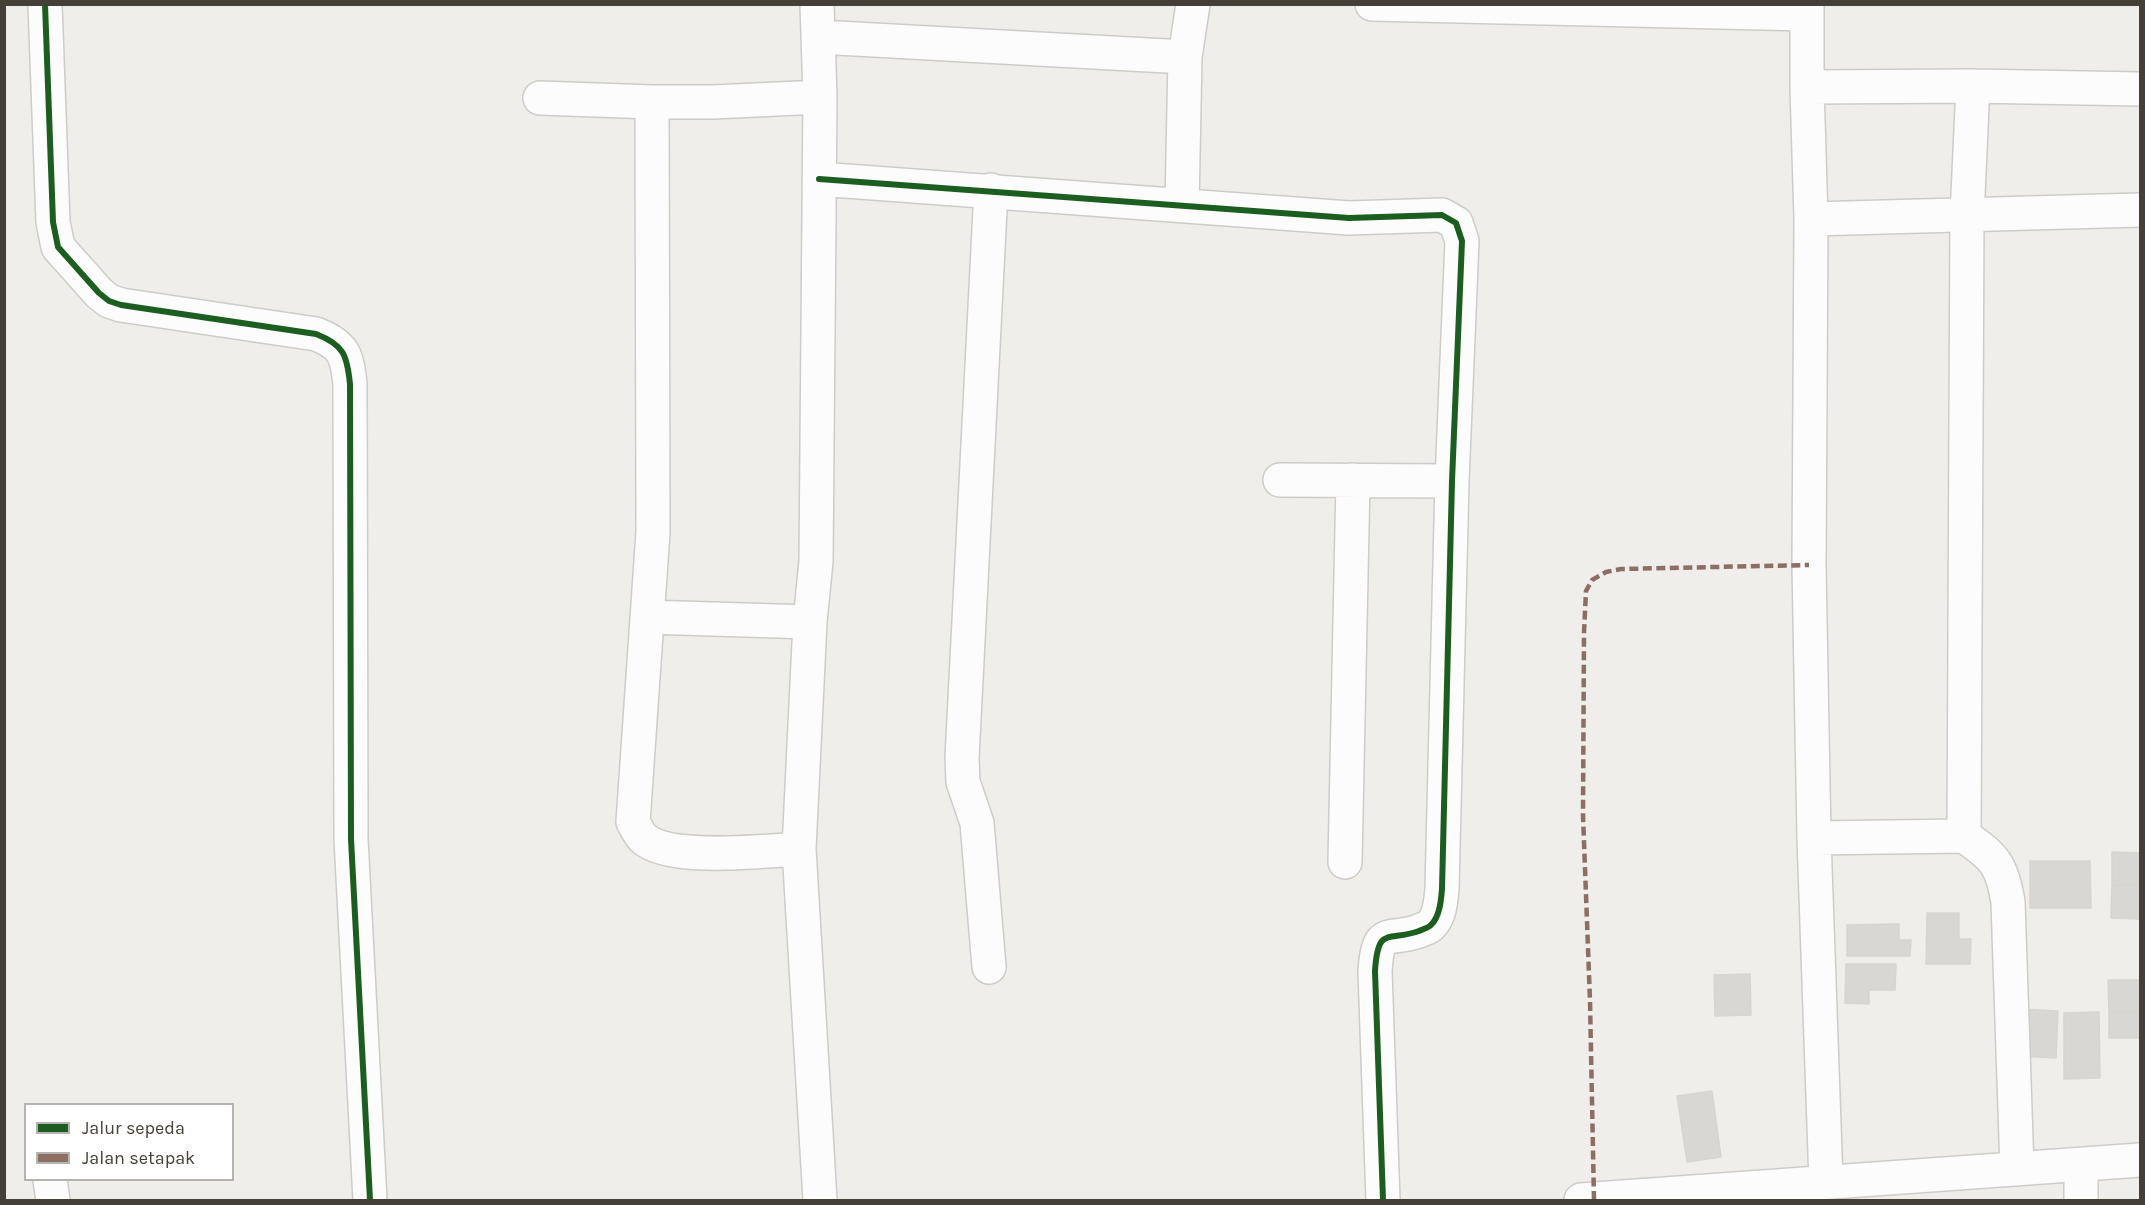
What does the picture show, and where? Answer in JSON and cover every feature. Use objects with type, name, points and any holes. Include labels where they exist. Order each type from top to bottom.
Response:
[{"type":"street","points":[[45,4],[53,222],[58,247],[109,301],[121,305],[316,334],[331,340],[341,348],[348,364],[350,384],[351,839],[370,1200]]},
{"type":"street","points":[[817,4],[820,97],[816,561],[810,622],[799,849],[820,1200]]},
{"type":"street","points":[[1182,205],[1185,57],[1193,4]]},
{"type":"street","points":[[1372,4],[1806,9],[1811,219],[1809,565],[1814,838],[1826,1182]]},
{"type":"street","points":[[819,37],[1185,57]]},
{"type":"street","points":[[1807,87],[1973,86],[2140,89]]},
{"type":"street","points":[[1964,836],[1967,216],[1973,86]]},
{"type":"street","points":[[540,98],[652,102],[820,97]]},
{"type":"street","points":[[652,102],[653,532],[633,822],[643,838],[660,846],[693,853],[799,849]]},
{"type":"street","points":[[819,179],[1349,218],[1442,215],[1456,223],[1462,241],[1452,481],[1443,872],[1440,902],[1436,918],[1430,926],[1415,932],[1387,936],[1376,954],[1383,1200]]},
{"type":"street","points":[[989,968],[977,823],[963,782],[962,758],[991,190]]},
{"type":"street","points":[[1811,219],[2140,210]]},
{"type":"street","points":[[1280,480],[1452,481]]},
{"type":"street","points":[[1345,862],[1353,480]]},
{"type":"street","points":[[647,617],[810,622]]},
{"type":"street","points":[[1814,838],[1964,836],[1984,849],[1998,865],[2004,879],[2008,902],[2018,1169]]},
{"type":"street","points":[[1581,1200],[1703,1196],[1826,1182],[1881,1190],[2018,1169],[2140,1160]]},
{"type":"street","points":[[2081,1165],[2081,1200]]},
{"type":"street","points":[[50,1181],[53,1200]]},
{"type":"building","points":[[2112,852],[2140,853],[2140,885],[2112,885]]},
{"type":"building","points":[[2030,861],[2090,861],[2091,908],[2030,908]]},
{"type":"building","points":[[2112,885],[2140,885],[2140,919],[2111,918]]},
{"type":"building","points":[[1927,913],[1959,913],[1959,939],[1971,939],[1970,964],[1926,964]]},
{"type":"building","points":[[1899,924],[1899,940],[1911,940],[1910,956],[1847,956],[1847,925]]},
{"type":"building","points":[[1846,964],[1896,964],[1895,990],[1869,990],[1869,1004],[1845,1003]]},
{"type":"building","points":[[1750,974],[1751,1015],[1715,1016],[1714,975]]},
{"type":"building","points":[[2108,980],[2140,980],[2140,1012],[2109,1012]]},
{"type":"building","points":[[2021,1009],[2058,1011],[2056,1058],[2019,1056]]},
{"type":"building","points":[[2099,1012],[2100,1078],[2064,1079],[2064,1013]]},
{"type":"building","points":[[2109,1012],[2140,1012],[2140,1038],[2109,1038]]},
{"type":"building","points":[[1712,1091],[1721,1157],[1687,1162],[1677,1096]]},
{"type":"marked path","points":[[1594,1200],[1583,815],[1586,591],[1592,580],[1606,572],[1621,569],[1809,565]]},
{"type":"cycle path","points":[[45,4],[53,222],[58,247],[109,301],[121,305],[316,334],[333,342],[345,358],[350,384],[351,839],[370,1200]]},
{"type":"cycle path","points":[[819,179],[1349,218],[1442,215],[1456,223],[1462,241],[1452,481],[1442,889],[1438,913],[1431,925],[1419,931],[1386,938],[1382,941],[1376,957],[1383,1200]]}]
